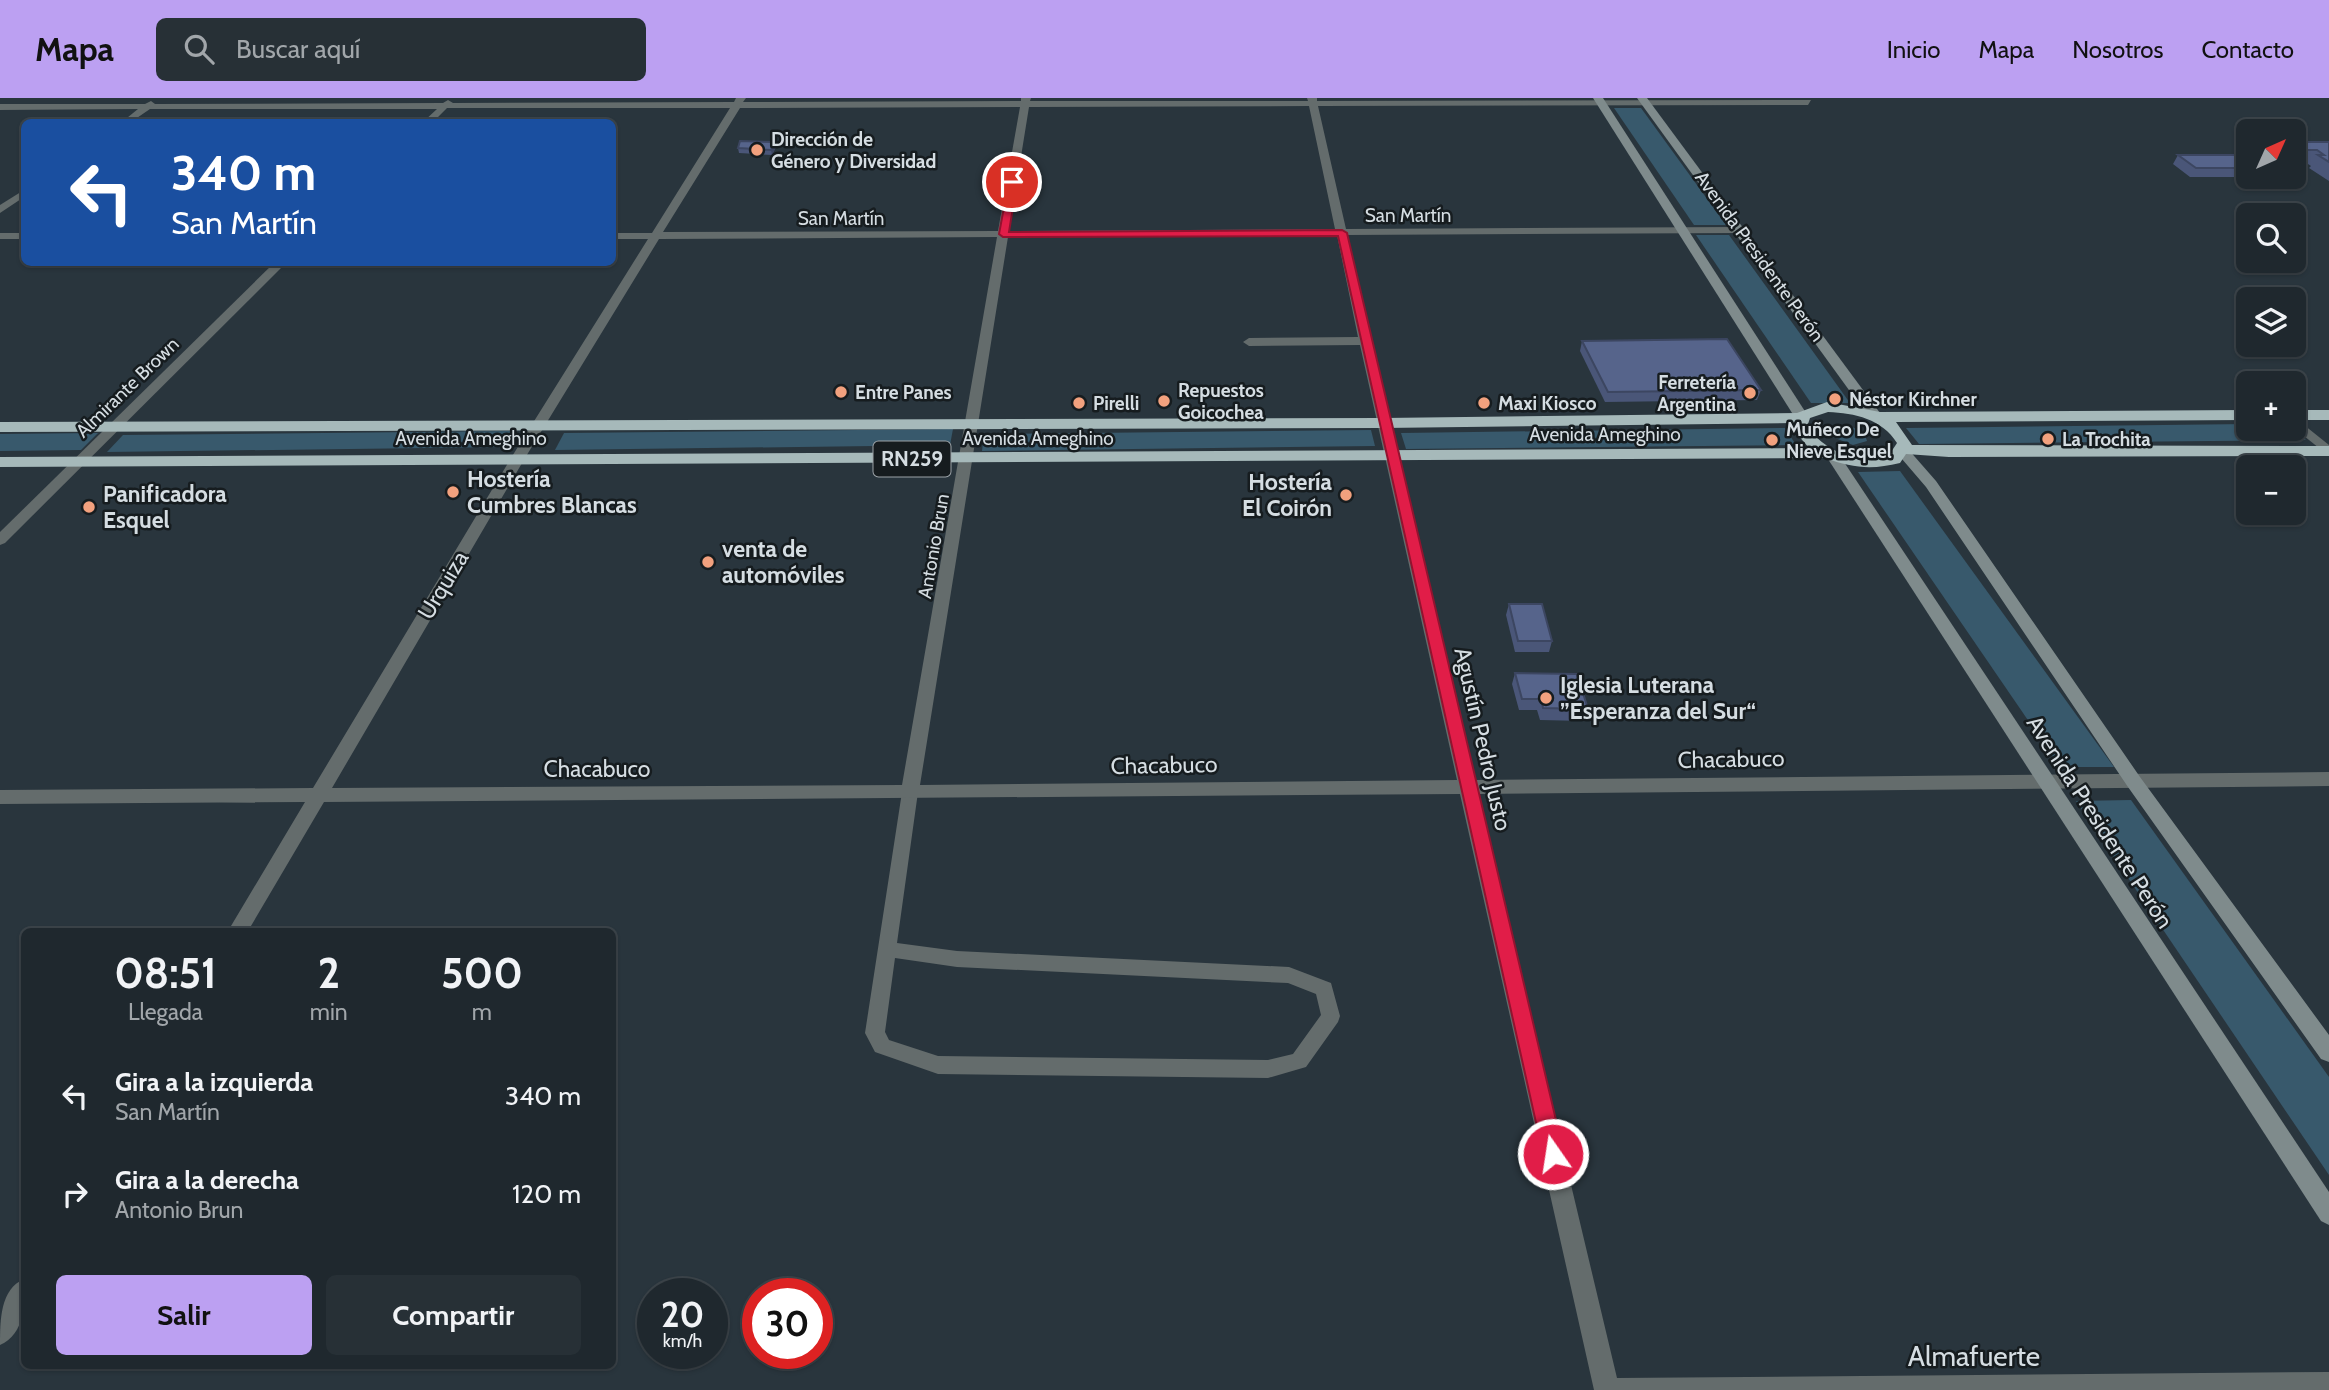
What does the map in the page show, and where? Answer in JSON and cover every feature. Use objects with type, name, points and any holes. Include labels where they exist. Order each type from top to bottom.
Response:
[{"type":"highway","name":"RN259","points":[[2236,415],[1877,417],[1827,407],[1813,409],[1800,417],[1797,428],[1802,437],[1829,454],[1863,463],[1895,458],[1903,450],[2329,451]]},
{"type":"highway","points":[[2306,415],[2329,415]]},
{"type":"highway","name":"Avenida Ameghino","points":[[0,427],[1383,423],[1800,417]]},
{"type":"highway","points":[[1877,417],[1900,433],[1905,443],[1903,450]]},
{"type":"highway","name":"Avenida Ameghino","points":[[0,462],[1829,454]]},
{"type":"main road","name":"Avenida Presidente Perón","points":[[1600,100],[1800,417]]},
{"type":"main road","name":"Avenida Presidente Perón","points":[[1644,100],[1877,417]]},
{"type":"main road","points":[[1903,450],[1931,484],[2134,782],[2329,1052]]},
{"type":"main road","name":"Avenida Presidente Perón","points":[[1829,454],[2329,1213]]},
{"type":"street","points":[[130,119],[161,98]]},
{"type":"street","name":"Agustín Pedro Justo","points":[[1312,100],[1383,423],[1607,1390]]},
{"type":"street","points":[[0,107],[739,101],[1808,102]]},
{"type":"street","name":"Urquiza","points":[[240,928],[518,458],[739,101]]},
{"type":"street","name":"Antonio Brun","points":[[910,792],[1026,101]]},
{"type":"street","points":[[431,119],[449,102]]},
{"type":"street","points":[[0,210],[21,195]]},
{"type":"street","name":"San Martín","points":[[616,236],[1741,230]]},
{"type":"street","points":[[0,236],[21,236]]},
{"type":"street","name":"Almirante Brown","points":[[0,540],[278,266]]},
{"type":"street","points":[[1249,342],[1366,341]]},
{"type":"street","points":[[2306,431],[2329,451]]},
{"type":"street","name":"Chacabuco","points":[[0,797],[2329,779]]},
{"type":"street","points":[[0,1332],[21,1296]]},
{"type":"street","name":"Almafuerte","points":[[1620,1390],[2329,1385]]},
{"type":"lane","points":[[887,949],[957,959],[1289,975],[1324,989],[1332,1016],[1299,1060],[1268,1069],[938,1065],[882,1046],[875,1033],[887,949],[910,792]]},
{"type":"shaded area","points":[[1614,108],[1641,108],[1726,225],[1694,225]]},
{"type":"shaded area","points":[[1696,235],[1729,235],[1850,403],[1811,403]]},
{"type":"shaded area","points":[[2236,424],[2236,441],[1919,444],[1906,428]]},
{"type":"shaded area","points":[[1847,425],[1864,432],[1867,441],[1853,445],[1830,436],[1831,427]]},
{"type":"shaded area","points":[[1785,428],[1796,445],[1406,449],[1401,433]]},
{"type":"shaded area","points":[[953,429],[950,445],[555,450],[564,433]]},
{"type":"shaded area","points":[[1371,430],[1375,446],[982,451],[984,434]]},
{"type":"shaded area","points":[[514,431],[504,447],[107,452],[123,435]]},
{"type":"shaded area","points":[[98,433],[81,450],[0,451],[0,434]]},
{"type":"shaded area","points":[[1900,471],[2114,767],[2060,767],[1858,472]]},
{"type":"shaded area","points":[[2131,800],[2329,1077],[2329,1175],[2076,801]]},
{"type":"building","points":[[740,141],[775,142],[771,150],[738,148]]},
{"type":"building","points":[[2306,142],[2329,142],[2329,162],[2318,155],[2324,155],[2317,150],[2306,150]]},
{"type":"building","points":[[2178,155],[2236,155],[2236,168],[2196,168]]},
{"type":"building","points":[[1727,339],[1761,390],[1608,392],[1582,341]]},
{"type":"building","points":[[1509,604],[1542,604],[1552,641],[1518,641]]},
{"type":"building","points":[[1515,673],[1577,674],[1588,709],[1543,708],[1541,699],[1522,699]]},
{"type":"place","name":"Dirección de Género y Diversidad","points":[[757,150]]},
{"type":"place","name":"Entre Panes","points":[[841,392]]},
{"type":"place","name":"Ferretería Argentina","points":[[1750,393]]},
{"type":"place","name":"Néstor Kirchner","points":[[1835,399]]},
{"type":"place","name":"Repuestos Goicochea","points":[[1164,401]]},
{"type":"place","name":"Pirelli","points":[[1079,403]]},
{"type":"place","name":"Maxi Kiosco","points":[[1484,403]]},
{"type":"place","name":"La Trochita","points":[[2048,439]]},
{"type":"place","name":"Muñeco De Nieve Esquel","points":[[1772,440]]},
{"type":"place","name":"Hostería Cumbres Blancas","points":[[453,492]]},
{"type":"place","name":"Hostería El Coirón","points":[[1346,495]]},
{"type":"place","name":"Panificadora Esquel","points":[[89,507]]},
{"type":"place","name":"venta de automóviles","points":[[708,562]]},
{"type":"place","name":"Iglesia Luterana ”Esperanza del Sur“","points":[[1546,698]]},
{"type":"route","points":[[1012,182],[1003,234],[1342,233],[1383,423],[1553,1154]]}]
